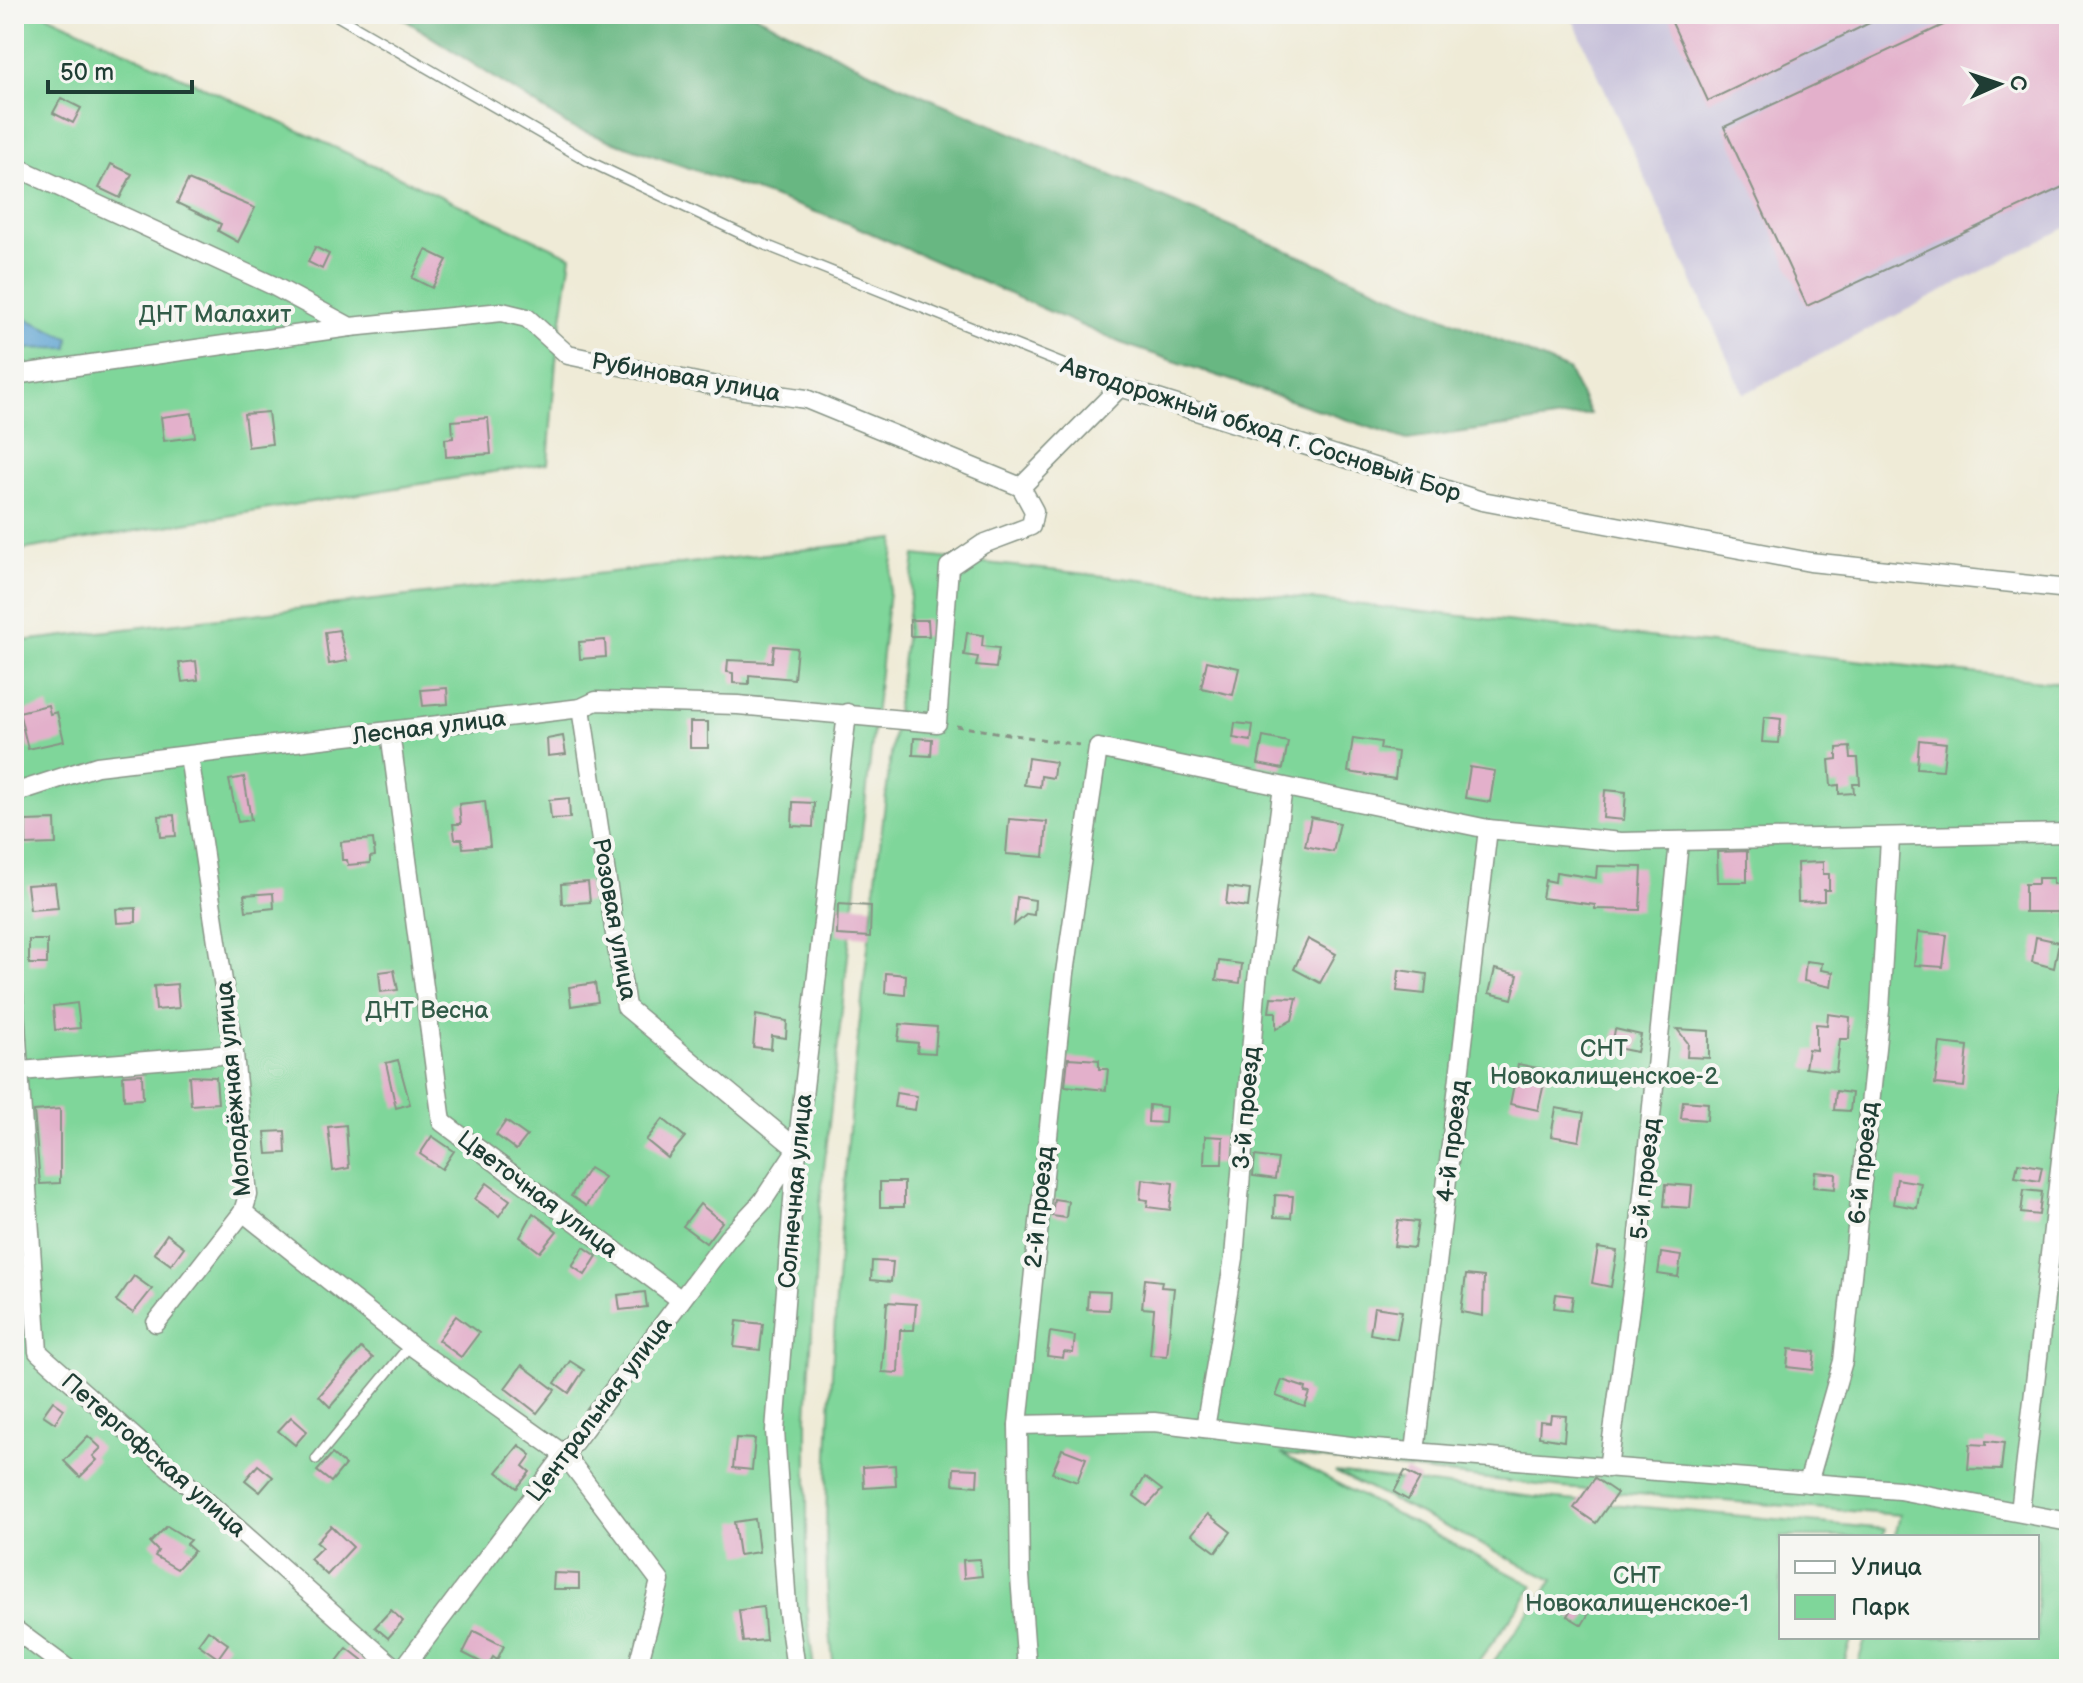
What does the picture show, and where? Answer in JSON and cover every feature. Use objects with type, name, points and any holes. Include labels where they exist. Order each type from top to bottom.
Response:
[{"type":"street","points":[[14,166],[272,285],[350,327]]},
{"type":"street","name":"Рубиновая улица","points":[[14,375],[350,327],[502,312],[527,318],[568,355],[711,385],[806,399],[1021,487]]},
{"type":"street","points":[[937,723],[949,567],[983,544],[1031,526],[1034,511],[1021,487],[1120,387]]},
{"type":"street","name":"Автодорожный обход г. Сосновый Бор","points":[[1120,387],[1482,501],[1810,562],[2069,589]]},
{"type":"street","name":"Лесная улица","points":[[14,793],[97,766],[581,708],[596,701],[738,705],[937,723]]},
{"type":"street","name":"Розовая улица","points":[[581,708],[626,1007],[797,1149]]},
{"type":"street","name":"Солнечная улица","points":[[796,1669],[787,1606],[775,1431],[797,1149],[847,713]]},
{"type":"street","name":"Цветочная улица","points":[[390,732],[442,1122],[681,1300]]},
{"type":"street","points":[[1098,748],[1488,829],[1621,842],[1890,839],[2069,833]]},
{"type":"street","name":"2-й проезд","points":[[1027,1669],[1020,1576],[1018,1425],[1065,973],[1098,748]]},
{"type":"street","name":"Молодёжная улица","points":[[189,756],[234,1054],[248,1195],[243,1212],[410,1345],[565,1455],[660,1581],[637,1669]]},
{"type":"street","name":"3-й проезд","points":[[1205,1428],[1234,1258],[1257,980],[1283,787]]},
{"type":"street","name":"4-й проезд","points":[[1415,1452],[1488,829]]},
{"type":"street","name":"6-й проезд","points":[[1808,1483],[1843,1361],[1880,1010],[1890,839]]},
{"type":"street","name":"5-й проезд","points":[[1608,1468],[1636,1263],[1679,842]]},
{"type":"street","name":"Петергофская улица","points":[[14,994],[38,1352],[396,1669]]},
{"type":"street","points":[[20,1071],[234,1054]]},
{"type":"street","points":[[2020,1512],[2069,1091]]},
{"type":"street","name":"Центральная улица","points":[[403,1669],[728,1238],[762,1202],[797,1149]]},
{"type":"street","points":[[156,1323],[243,1212]]},
{"type":"street","points":[[1018,1425],[1154,1422],[1415,1452],[1899,1490],[2069,1522]]},
{"type":"street","points":[[14,1629],[68,1669]]},
{"type":"lane","name":"Автодорожный обход г. Сосновый Бор","points":[[334,14],[601,168],[763,244],[1120,387]]},
{"type":"lane","points":[[316,1459],[410,1345]]},
{"type":"path","points":[[937,723],[1098,748]]},
{"type":"shaded area","points":[[1554,14],[2069,14],[2069,226],[1744,394],[1574,22]]},
{"type":"green space","name":"ДНТ Малахит","points":[[14,14],[45,14],[571,256],[556,361],[548,463],[14,551]]},
{"type":"green space","points":[[396,14],[753,14],[896,84],[1568,370],[1590,414],[1407,440],[1121,343],[850,224],[571,127]]},
{"type":"green space","name":"ДНТ Весна","points":[[895,539],[819,1213],[807,1417],[807,1615],[814,1669],[14,1669],[14,642]]},
{"type":"green space","name":"СНТ Новокалищенское-2","points":[[915,555],[2069,684],[2069,1669],[1856,1669],[1865,1639],[2039,1639],[2039,1535],[1895,1535],[1900,1515],[1563,1488],[1281,1454],[1534,1586],[1473,1669],[834,1669],[827,1586],[826,1503],[840,1239],[868,945]]},
{"type":"green space","name":"СНТ Новокалищенское-1","points":[[1335,1472],[1534,1497],[1885,1529],[1884,1535],[1779,1535],[1779,1639],[1851,1639],[1842,1669],[1488,1669],[1553,1580]]},
{"type":"water","points":[[14,313],[69,338],[68,348],[14,349]]},
{"type":"building","points":[[1668,14],[1888,14],[1708,101]]},
{"type":"building","points":[[1967,14],[2069,14],[2069,184],[1807,306],[1724,127]]},
{"type":"building","points":[[61,98],[81,108],[73,123],[53,113]]},
{"type":"building","points":[[111,164],[132,174],[120,198],[99,188]]},
{"type":"building","points":[[188,180],[255,208],[238,242],[218,231],[221,224],[177,203]]},
{"type":"building","points":[[315,247],[329,254],[322,269],[308,262]]},
{"type":"building","points":[[426,250],[447,260],[432,288],[412,278]]},
{"type":"building","points":[[268,412],[272,444],[248,447],[244,414]]},
{"type":"building","points":[[192,413],[195,437],[164,441],[161,417]]},
{"type":"building","points":[[488,418],[491,454],[446,457],[445,439],[453,438],[452,421]]},
{"type":"building","points":[[910,620],[928,620],[929,636],[910,636]]},
{"type":"building","points":[[339,630],[347,661],[329,664],[325,632]]},
{"type":"building","points":[[967,633],[983,635],[982,646],[999,648],[996,668],[976,666],[978,657],[964,655]]},
{"type":"building","points":[[605,640],[606,657],[580,659],[579,642]]},
{"type":"building","points":[[774,646],[797,648],[794,679],[749,675],[749,684],[733,683],[733,673],[727,672],[728,660],[772,662]]},
{"type":"building","points":[[196,661],[198,680],[182,682],[179,663]]},
{"type":"building","points":[[1207,661],[1239,668],[1233,695],[1201,688]]},
{"type":"building","points":[[447,688],[448,704],[423,706],[421,690]]},
{"type":"building","points":[[48,705],[50,714],[57,712],[64,741],[28,749],[19,712]]},
{"type":"building","points":[[1764,717],[1781,719],[1779,743],[1762,742]]},
{"type":"building","points":[[690,722],[708,722],[708,748],[690,748]]},
{"type":"building","points":[[1235,723],[1253,725],[1251,741],[1233,738]]},
{"type":"building","points":[[563,736],[566,754],[548,756],[547,739]]},
{"type":"building","points":[[1263,737],[1288,742],[1283,769],[1258,764]]},
{"type":"building","points":[[914,738],[932,739],[931,756],[913,755]]},
{"type":"building","points":[[1353,738],[1381,742],[1380,749],[1398,752],[1395,779],[1348,772]]},
{"type":"building","points":[[1919,740],[1946,743],[1943,770],[1917,768]]},
{"type":"building","points":[[1850,747],[1851,758],[1858,758],[1860,784],[1853,784],[1854,793],[1839,794],[1839,785],[1831,786],[1829,760],[1837,759],[1837,748]]},
{"type":"building","points":[[1028,758],[1055,762],[1053,778],[1041,776],[1040,787],[1024,785]]},
{"type":"building","points":[[1470,767],[1495,771],[1490,802],[1465,798]]},
{"type":"building","points":[[244,777],[251,820],[238,822],[229,780]]},
{"type":"building","points":[[1605,790],[1626,792],[1624,820],[1603,818]]},
{"type":"building","points":[[569,798],[570,818],[551,819],[549,800]]},
{"type":"building","points":[[485,801],[490,846],[463,848],[462,839],[455,839],[453,824],[461,824],[459,804]]},
{"type":"building","points":[[793,802],[814,803],[813,827],[792,826]]},
{"type":"building","points":[[174,815],[176,836],[161,837],[159,816]]},
{"type":"building","points":[[1311,817],[1340,823],[1333,852],[1305,846]]},
{"type":"building","points":[[1009,819],[1047,822],[1044,857],[1006,854]]},
{"type":"building","points":[[55,820],[56,844],[26,845],[25,821]]},
{"type":"building","points":[[373,839],[375,856],[370,857],[370,863],[348,865],[347,860],[342,860],[341,842]]},
{"type":"building","points":[[1747,851],[1747,882],[1718,882],[1717,852]]},
{"type":"building","points":[[1823,862],[1823,874],[1829,874],[1829,890],[1824,890],[1824,901],[1798,902],[1797,863]]},
{"type":"building","points":[[1597,866],[1642,867],[1640,910],[1595,909],[1595,905],[1542,898],[1545,880],[1555,882],[1556,872],[1596,878]]},
{"type":"building","points":[[2038,878],[2053,878],[2053,884],[2066,883],[2067,912],[2025,912],[2025,884],[2038,884]]},
{"type":"building","points":[[588,882],[590,902],[562,904],[561,884]]},
{"type":"building","points":[[55,883],[58,908],[30,910],[27,885]]},
{"type":"building","points":[[1228,887],[1250,890],[1248,907],[1226,904]]},
{"type":"building","points":[[273,893],[274,908],[246,911],[244,895]]},
{"type":"building","points":[[1017,897],[1035,900],[1034,915],[1027,914],[1014,925]]},
{"type":"building","points":[[838,904],[871,906],[870,937],[837,935]]},
{"type":"building","points":[[136,908],[136,922],[117,923],[116,909]]},
{"type":"building","points":[[1918,932],[1947,935],[1943,967],[1914,965]]},
{"type":"building","points":[[2036,937],[2059,942],[2054,968],[2032,962]]},
{"type":"building","points":[[1308,939],[1336,954],[1320,983],[1294,969]]},
{"type":"building","points":[[29,940],[47,940],[47,964],[29,964]]},
{"type":"building","points":[[1219,961],[1242,964],[1240,983],[1216,980]]},
{"type":"building","points":[[1806,961],[1822,963],[1821,970],[1833,972],[1831,987],[1804,981]]},
{"type":"building","points":[[1495,969],[1518,975],[1512,999],[1489,993]]},
{"type":"building","points":[[394,970],[398,990],[381,992],[379,972]]},
{"type":"building","points":[[1399,970],[1427,974],[1425,994],[1397,991]]},
{"type":"building","points":[[886,973],[906,975],[905,995],[885,993]]},
{"type":"building","points":[[595,983],[598,1002],[571,1006],[569,987]]},
{"type":"building","points":[[177,984],[179,1008],[156,1010],[154,986]]},
{"type":"building","points":[[1271,997],[1297,998],[1292,1020],[1276,1029],[1276,1012],[1269,1012]]},
{"type":"building","points":[[77,1003],[80,1028],[55,1030],[53,1006]]},
{"type":"building","points":[[1828,1014],[1850,1017],[1849,1039],[1840,1039],[1836,1072],[1805,1068],[1808,1049],[1816,1050],[1816,1024],[1827,1025]]},
{"type":"building","points":[[756,1015],[787,1021],[786,1038],[772,1036],[771,1049],[753,1047]]},
{"type":"building","points":[[900,1024],[937,1027],[935,1053],[917,1052],[918,1043],[898,1041]]},
{"type":"building","points":[[1615,1029],[1641,1035],[1637,1052],[1612,1047]]},
{"type":"building","points":[[1677,1029],[1709,1031],[1709,1058],[1687,1057],[1688,1043]]},
{"type":"building","points":[[1940,1043],[1968,1046],[1964,1087],[1935,1084]]},
{"type":"building","points":[[1068,1058],[1099,1060],[1099,1069],[1108,1069],[1106,1090],[1065,1086]]},
{"type":"building","points":[[398,1060],[410,1104],[396,1108],[386,1063]]},
{"type":"building","points":[[1518,1064],[1547,1070],[1538,1110],[1510,1104]]},
{"type":"building","points":[[142,1074],[143,1099],[124,1100],[123,1075]]},
{"type":"building","points":[[189,1076],[216,1077],[218,1103],[191,1105]]},
{"type":"building","points":[[1836,1091],[1852,1093],[1850,1111],[1834,1110]]},
{"type":"building","points":[[896,1093],[917,1096],[915,1110],[894,1107]]},
{"type":"building","points":[[1683,1101],[1708,1103],[1707,1120],[1681,1118]]},
{"type":"building","points":[[1149,1105],[1166,1107],[1165,1123],[1148,1122]]},
{"type":"building","points":[[1556,1108],[1584,1113],[1579,1141],[1551,1136]]},
{"type":"building","points":[[60,1109],[60,1183],[40,1184],[34,1111]]},
{"type":"building","points":[[663,1119],[685,1137],[668,1158],[646,1140]]},
{"type":"building","points":[[506,1121],[527,1136],[516,1150],[496,1135]]},
{"type":"building","points":[[346,1125],[349,1168],[333,1171],[328,1127]]},
{"type":"building","points":[[285,1131],[286,1153],[267,1154],[265,1132]]},
{"type":"building","points":[[432,1136],[454,1151],[442,1169],[420,1154]]},
{"type":"building","points":[[1205,1136],[1223,1137],[1222,1164],[1204,1164]]},
{"type":"building","points":[[1255,1156],[1278,1159],[1275,1179],[1253,1176]]},
{"type":"building","points":[[2018,1163],[2042,1167],[2039,1181],[2015,1177]]},
{"type":"building","points":[[589,1168],[604,1177],[586,1206],[571,1196]]},
{"type":"building","points":[[1815,1172],[1836,1174],[1835,1189],[1813,1187]]},
{"type":"building","points":[[1142,1179],[1173,1183],[1170,1210],[1147,1207],[1148,1200],[1140,1199]]},
{"type":"building","points":[[1897,1179],[1921,1183],[1917,1208],[1893,1204]]},
{"type":"building","points":[[880,1182],[904,1182],[904,1207],[880,1207]]},
{"type":"building","points":[[487,1183],[510,1200],[499,1216],[475,1199]]},
{"type":"building","points":[[1666,1184],[1692,1186],[1690,1208],[1664,1206]]},
{"type":"building","points":[[2024,1190],[2042,1192],[2039,1215],[2021,1213]]},
{"type":"building","points":[[1275,1195],[1293,1196],[1291,1218],[1274,1217]]},
{"type":"building","points":[[1054,1199],[1068,1201],[1066,1218],[1052,1216]]},
{"type":"building","points":[[700,1204],[722,1222],[706,1243],[683,1226]]},
{"type":"building","points":[[533,1213],[557,1231],[540,1252],[520,1237]]},
{"type":"building","points":[[1398,1220],[1418,1222],[1414,1248],[1394,1246]]},
{"type":"building","points":[[167,1234],[184,1247],[171,1265],[154,1253]]},
{"type":"building","points":[[584,1247],[597,1256],[585,1275],[572,1266]]},
{"type":"building","points":[[1598,1248],[1617,1251],[1611,1287],[1592,1283]]},
{"type":"building","points":[[1661,1253],[1681,1256],[1678,1277],[1658,1274]]},
{"type":"building","points":[[872,1261],[893,1262],[891,1282],[871,1280]]},
{"type":"building","points":[[1466,1275],[1484,1277],[1483,1316],[1461,1312]]},
{"type":"building","points":[[134,1276],[152,1289],[133,1313],[116,1301]]},
{"type":"building","points":[[1145,1279],[1162,1281],[1161,1287],[1174,1288],[1167,1356],[1150,1355],[1154,1309],[1142,1308]]},
{"type":"building","points":[[1088,1291],[1110,1292],[1109,1310],[1087,1309]]},
{"type":"building","points":[[645,1292],[647,1307],[620,1310],[618,1295]]},
{"type":"building","points":[[1556,1294],[1573,1296],[1571,1310],[1554,1308]]},
{"type":"building","points":[[887,1302],[916,1304],[914,1330],[900,1330],[898,1373],[882,1372]]},
{"type":"building","points":[[1374,1307],[1402,1311],[1397,1339],[1370,1334]]},
{"type":"building","points":[[456,1316],[479,1333],[461,1357],[438,1340]]},
{"type":"building","points":[[737,1321],[763,1324],[760,1350],[734,1347]]},
{"type":"building","points":[[1050,1332],[1075,1336],[1073,1353],[1064,1352],[1063,1358],[1047,1356]]},
{"type":"building","points":[[361,1348],[373,1358],[330,1407],[319,1396]]},
{"type":"building","points":[[1789,1349],[1815,1352],[1813,1370],[1787,1367]]},
{"type":"building","points":[[570,1361],[584,1370],[569,1393],[555,1383]]},
{"type":"building","points":[[522,1365],[555,1390],[537,1413],[505,1388]]},
{"type":"building","points":[[1282,1380],[1306,1388],[1305,1392],[1310,1393],[1305,1407],[1276,1396]]},
{"type":"building","points":[[53,1401],[64,1409],[55,1423],[43,1415]]},
{"type":"building","points":[[1551,1415],[1566,1416],[1564,1441],[1539,1437],[1540,1421],[1550,1422]]},
{"type":"building","points":[[291,1417],[307,1431],[295,1445],[278,1431]]},
{"type":"building","points":[[88,1436],[101,1448],[93,1456],[97,1460],[80,1477],[64,1461]]},
{"type":"building","points":[[736,1438],[755,1439],[752,1470],[733,1468]]},
{"type":"building","points":[[1986,1441],[2004,1443],[2001,1470],[1968,1469],[1970,1444],[1986,1445]]},
{"type":"building","points":[[519,1445],[531,1455],[523,1466],[530,1472],[517,1488],[497,1472]]},
{"type":"building","points":[[1062,1449],[1086,1458],[1077,1482],[1052,1473]]},
{"type":"building","points":[[332,1454],[345,1465],[331,1482],[317,1471]]},
{"type":"building","points":[[258,1465],[273,1477],[260,1492],[245,1480]]},
{"type":"building","points":[[895,1465],[896,1486],[864,1488],[863,1467]]},
{"type":"building","points":[[954,1468],[978,1469],[977,1486],[953,1484]]},
{"type":"building","points":[[1405,1471],[1420,1479],[1408,1500],[1394,1492]]},
{"type":"building","points":[[1145,1477],[1162,1490],[1147,1506],[1134,1496]]},
{"type":"building","points":[[1595,1478],[1617,1493],[1596,1523],[1574,1508]]},
{"type":"building","points":[[1208,1514],[1231,1532],[1216,1552],[1192,1534]]},
{"type":"building","points":[[755,1519],[759,1552],[739,1555],[734,1522]]},
{"type":"building","points":[[167,1526],[190,1540],[186,1544],[194,1551],[177,1569],[155,1556],[158,1551],[150,1543]]},
{"type":"building","points":[[331,1526],[353,1547],[327,1575],[310,1559],[322,1547],[316,1542]]},
{"type":"building","points":[[980,1559],[982,1576],[964,1578],[963,1560]]},
{"type":"building","points":[[554,1573],[579,1574],[579,1589],[553,1589]]},
{"type":"building","points":[[1576,1601],[1591,1610],[1582,1625],[1567,1616]]},
{"type":"building","points":[[763,1607],[766,1640],[743,1642],[739,1610]]},
{"type":"building","points":[[391,1610],[403,1621],[388,1638],[375,1627]]},
{"type":"building","points":[[208,1630],[228,1644],[218,1658],[198,1644]]},
{"type":"building","points":[[474,1631],[504,1646],[497,1660],[493,1657],[488,1666],[463,1653]]},
{"type":"building","points":[[347,1648],[374,1669],[331,1669]]}]
